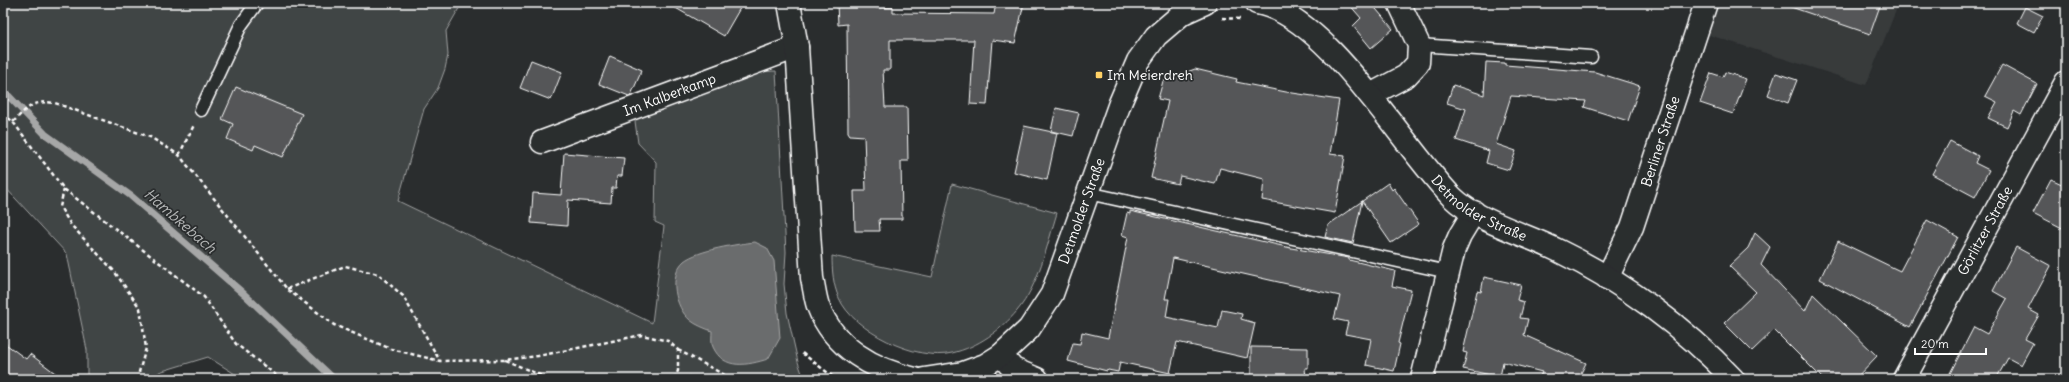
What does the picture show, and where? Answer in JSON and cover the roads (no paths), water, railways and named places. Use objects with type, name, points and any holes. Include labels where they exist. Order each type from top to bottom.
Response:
[{"type":"main road","points":[[788,3],[797,47],[812,278],[818,306],[832,330],[848,349],[871,364],[893,374],[915,379]]},
{"type":"main road","name":"Detmolder Straße","points":[[924,379],[963,376],[1001,355],[1029,329],[1052,294],[1120,103],[1138,60],[1156,36],[1183,13],[1206,3]]},
{"type":"main road","points":[[1370,95],[1406,76],[1418,62],[1419,46],[1399,3]]},
{"type":"main road","name":"Berliner Straße","points":[[1607,278],[1632,227],[1706,3]]},
{"type":"main road","name":"Detmolder Straße","points":[[1252,11],[1290,17],[1326,46],[1370,95],[1422,164],[1453,198],[1474,212],[1560,251],[1636,296],[1664,317],[1718,363],[1733,379]]},
{"type":"main road","name":"Im Kalberkamp","points":[[542,142],[797,47]]},
{"type":"main road","name":"Görlitzer Straße","points":[[1904,379],[2066,82]]},
{"type":"main road","points":[[1422,379],[1448,272],[1460,235],[1474,212]]},
{"type":"main road","points":[[1001,355],[1013,369],[1037,379]]},
{"type":"lane","points":[[201,110],[241,25],[257,3]]},
{"type":"lane","points":[[1419,46],[1591,57]]},
{"type":"lane","points":[[1088,193],[1448,272]]},
{"type":"waterway","name":"Hambkebach","points":[[3,90],[45,134],[131,196],[244,294],[334,379]]},
{"type":"place","name":"Im Meierdreh","points":[[1099,75]]}]
